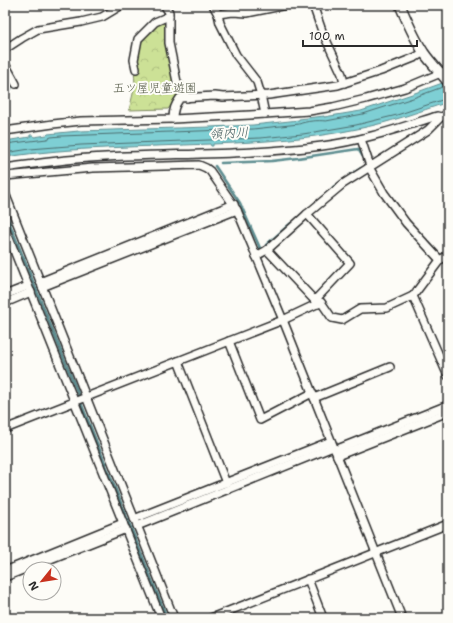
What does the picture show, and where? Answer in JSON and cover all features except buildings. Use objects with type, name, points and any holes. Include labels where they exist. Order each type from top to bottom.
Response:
[{"type":"main road","points":[[400,5],[411,30],[424,52],[445,75]]},
{"type":"street","points":[[5,50],[38,29],[102,17],[122,5]]},
{"type":"street","points":[[164,5],[169,12],[169,43],[177,82],[187,98]]},
{"type":"street","points":[[213,5],[230,46],[256,82],[261,95],[265,114]]},
{"type":"street","points":[[218,14],[233,12],[247,13],[286,5]]},
{"type":"street","points":[[313,5],[322,31],[342,74],[344,83]]},
{"type":"street","points":[[136,69],[134,60],[138,39],[155,22],[169,16]]},
{"type":"street","points":[[173,119],[175,104],[180,98],[261,95],[319,88],[344,83],[381,71],[416,57],[424,52]]},
{"type":"street","points":[[5,64],[16,84]]},
{"type":"street","points":[[5,130],[81,121],[173,119],[309,111],[366,99],[445,75]]},
{"type":"street","points":[[5,168],[89,158],[273,151],[324,146],[396,130],[436,116],[445,116]]},
{"type":"street","points":[[256,256],[266,250],[306,214],[343,184],[428,130],[445,116]]},
{"type":"street","points":[[361,139],[369,167],[384,193],[406,223],[440,260]]},
{"type":"street","points":[[5,176],[93,168],[199,165],[206,168],[210,172],[236,207],[283,320],[402,618]]},
{"type":"street","points":[[5,193],[174,618]]},
{"type":"street","points":[[41,284],[236,207]]},
{"type":"street","points":[[5,429],[283,320],[316,302],[350,263],[306,214]]},
{"type":"street","points":[[5,228],[161,618]]},
{"type":"street","points":[[266,250],[316,302],[321,302],[332,318],[342,320],[360,309],[387,308],[413,296],[440,260],[448,255]]},
{"type":"street","points":[[5,295],[29,289]]},
{"type":"street","points":[[5,303],[29,289]]},
{"type":"street","points":[[413,296],[448,376]]},
{"type":"street","points":[[229,341],[260,420],[313,395],[390,367]]},
{"type":"street","points":[[178,361],[226,483]]},
{"type":"street","points":[[136,522],[448,405]]},
{"type":"street","points":[[136,522],[226,483],[448,412]]},
{"type":"street","points":[[211,618],[448,524]]},
{"type":"street","points":[[5,570],[124,526]]},
{"type":"street","points":[[5,577],[124,526]]},
{"type":"street","points":[[308,579],[323,618]]},
{"type":"green space","name":"五ツ屋児童遊園","points":[[162,21],[166,25],[166,44],[175,85],[180,95],[168,109],[129,110],[135,85],[134,70],[138,48],[149,29]]},
{"type":"water","points":[[5,73],[12,89],[10,90],[7,86],[9,91],[7,92],[5,89]]},
{"type":"water","name":"領内川","points":[[448,81],[448,102],[369,127],[285,140],[213,144],[213,146],[210,144],[108,148],[56,151],[5,157],[5,141],[30,137],[30,135],[33,135],[34,137],[79,131],[253,125],[324,117],[361,111]]},
{"type":"waterway","points":[[221,163],[272,161],[358,149],[365,160]]},
{"type":"waterway","points":[[215,166],[240,203],[260,248]]},
{"type":"waterway","points":[[350,175],[361,168]]},
{"type":"waterway","points":[[333,187],[339,183]]},
{"type":"waterway","points":[[5,212],[79,396]]},
{"type":"waterway","points":[[266,245],[291,223]]},
{"type":"waterway","points":[[81,403],[167,618]]}]
